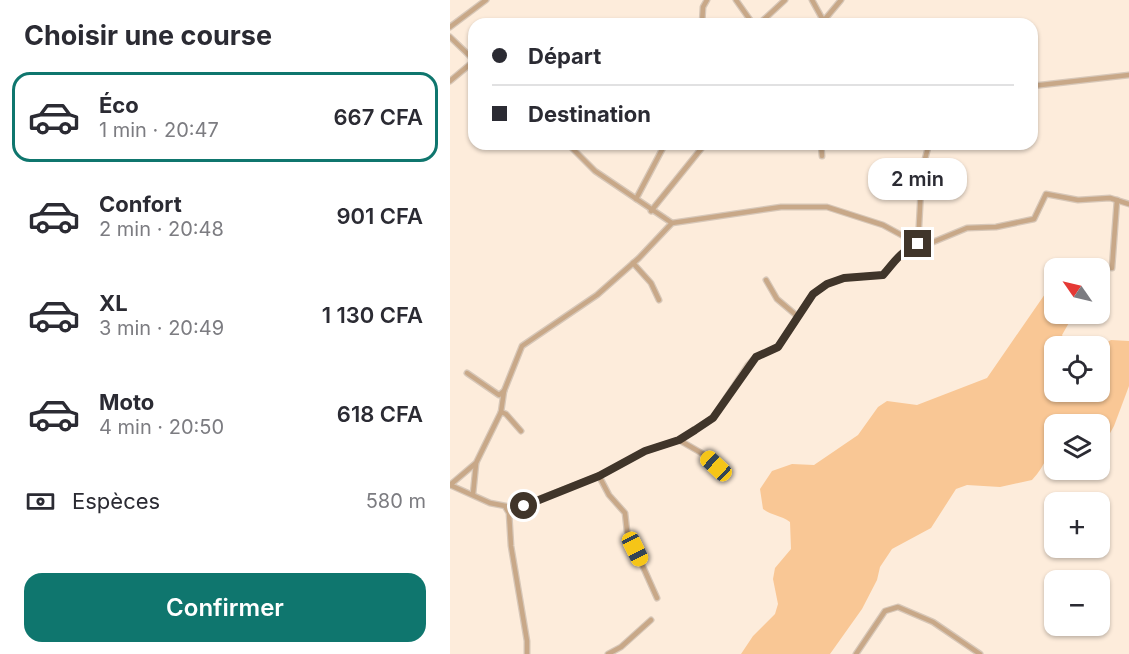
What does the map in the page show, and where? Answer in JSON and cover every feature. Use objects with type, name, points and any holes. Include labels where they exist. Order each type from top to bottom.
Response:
[{"type":"street","points":[[450,27],[486,0]]},
{"type":"street","points":[[702,18],[703,7],[707,0]]},
{"type":"street","points":[[736,0],[749,18]]},
{"type":"street","points":[[766,18],[785,0]]},
{"type":"street","points":[[812,0],[820,18]]},
{"type":"street","points":[[825,18],[841,0]]},
{"type":"street","points":[[450,37],[468,54]]},
{"type":"street","points":[[450,81],[468,65]]},
{"type":"street","points":[[1038,85],[1129,75]]},
{"type":"street","points":[[573,150],[595,171],[651,211],[672,223]]},
{"type":"street","points":[[636,199],[662,150]]},
{"type":"street","points":[[651,211],[700,150]]},
{"type":"street","points":[[822,150],[822,156]]},
{"type":"street","points":[[920,245],[922,170],[927,150]]},
{"type":"street","points":[[476,463],[450,485],[506,508],[524,506],[599,476],[645,451],[679,440],[713,418],[748,365],[756,357],[778,347],[796,315],[813,294],[827,284],[844,278],[883,275],[904,251],[967,228],[996,227],[1034,219],[1046,194],[1078,200],[1117,200],[1129,204]]},
{"type":"street","points":[[1112,268],[1117,200]]},
{"type":"street","points":[[473,494],[476,463],[501,412],[504,391],[522,346],[597,295],[633,263],[672,223],[781,207],[827,207],[883,225],[920,245]]},
{"type":"street","points":[[633,263],[651,283],[659,300]]},
{"type":"street","points":[[766,280],[777,299],[796,315]]},
{"type":"street","points":[[467,373],[499,395],[504,391]]},
{"type":"street","points":[[501,412],[506,414],[521,431]]},
{"type":"street","points":[[679,440],[694,447],[716,466]]},
{"type":"street","points":[[599,476],[609,495],[625,513],[627,531],[657,598]]},
{"type":"street","points":[[506,508],[509,513],[511,546],[528,641],[527,654]]},
{"type":"street","points":[[856,654],[885,611],[898,607],[933,622],[980,654]]},
{"type":"street","points":[[608,654],[621,647],[651,620]]},
{"type":"shaded area","points":[[1044,295],[1044,324],[1068,324],[1063,336],[1044,336],[1044,402],[1110,402],[1110,340],[1129,341],[1129,386],[1110,433],[1110,414],[1044,414],[1044,462],[1032,480],[1000,487],[967,485],[956,489],[931,528],[892,549],[880,567],[877,580],[862,609],[830,654],[741,654],[753,636],[775,614],[778,604],[773,579],[775,568],[791,549],[790,522],[763,509],[760,489],[772,471],[792,464],[814,465],[858,435],[878,407],[887,401],[917,405],[987,378]]},
{"type":"route","points":[[524,506],[618,468],[645,451],[679,440],[695,430],[713,418],[748,365],[756,357],[778,347],[796,315],[813,294],[827,284],[844,278],[883,275],[896,256],[904,251],[921,247],[918,244]]}]
